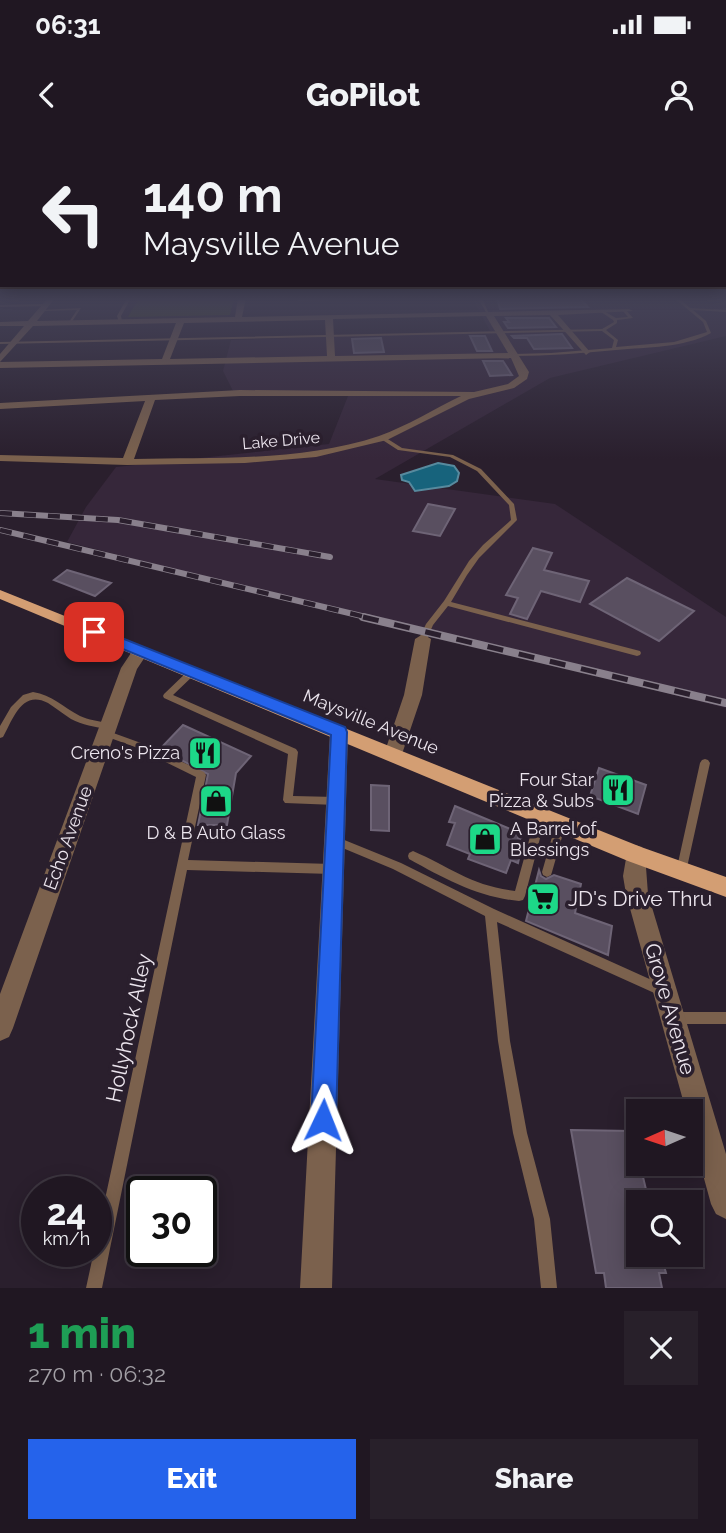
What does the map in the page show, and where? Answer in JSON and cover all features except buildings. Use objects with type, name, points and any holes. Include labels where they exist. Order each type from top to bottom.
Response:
[{"type":"main road","name":"Maysville Avenue","points":[[0,594],[635,854],[726,887]]},
{"type":"street","points":[[165,362],[169,352]]},
{"type":"street","points":[[331,352],[331,358]]},
{"type":"street","points":[[512,352],[514,355]]},
{"type":"street","points":[[0,365],[514,355]]},
{"type":"street","name":"Lake Drive","points":[[0,458],[127,462],[299,456],[351,447],[383,438],[480,392],[511,387],[524,377],[514,355]]},
{"type":"street","points":[[0,406],[240,393],[480,392]]},
{"type":"street","points":[[127,462],[152,396]]},
{"type":"street","points":[[393,754],[413,695],[423,639]]},
{"type":"street","name":"Echo Avenue","points":[[0,1028],[106,729],[129,668],[141,651]]},
{"type":"street","points":[[316,1288],[339,732]]},
{"type":"street","name":"Grove Avenue","points":[[635,854],[637,894],[726,1204]]},
{"type":"lane","points":[[514,355],[590,352]]},
{"type":"lane","points":[[383,438],[400,449],[466,461],[479,470],[512,505],[514,520],[505,532],[485,547],[468,566],[425,631],[423,639]]},
{"type":"lane","points":[[446,603],[637,653]]},
{"type":"lane","points":[[192,672],[167,696],[293,752],[288,800],[336,801]]},
{"type":"lane","points":[[0,735],[13,709],[24,698],[43,697],[82,721],[106,729]]},
{"type":"lane","name":"Hollyhock Alley","points":[[93,1288],[201,775],[106,729]]},
{"type":"lane","points":[[681,872],[705,763]]},
{"type":"lane","points":[[413,856],[469,887],[501,895],[519,896],[541,815]]},
{"type":"lane","points":[[547,872],[561,823]]},
{"type":"lane","points":[[335,841],[397,866],[491,913],[533,928],[639,982],[664,991]]},
{"type":"lane","points":[[184,865],[334,869]]},
{"type":"lane","points":[[491,913],[504,1041],[520,1133],[541,1219],[549,1288]]},
{"type":"lane","points":[[672,1018],[726,1018]]},
{"type":"shaded area","points":[[228,352],[661,352],[550,378],[375,479],[555,504],[726,617],[726,708],[67,542],[86,507],[116,467],[329,444],[350,391],[233,391],[223,371]]},
{"type":"water","points":[[438,463],[454,466],[459,473],[457,481],[449,486],[415,491],[409,482],[402,480],[401,475]]},
{"type":"railway","points":[[0,513],[118,520],[330,557]]},
{"type":"railway","points":[[0,530],[370,618]]},
{"type":"railway","points":[[363,617],[726,703]]},
{"type":"place","name":"Creno's Pizza","points":[[205,753]]},
{"type":"place","name":"Four Star Pizza & Subs","points":[[618,790]]},
{"type":"place","name":"D & B Auto Glass","points":[[216,801]]},
{"type":"place","name":"A Barrel of Blessings","points":[[485,839]]},
{"type":"place","name":"JD's Drive Thru","points":[[543,899]]},
{"type":"route","points":[[94,632],[339,732],[323,1120]]}]
